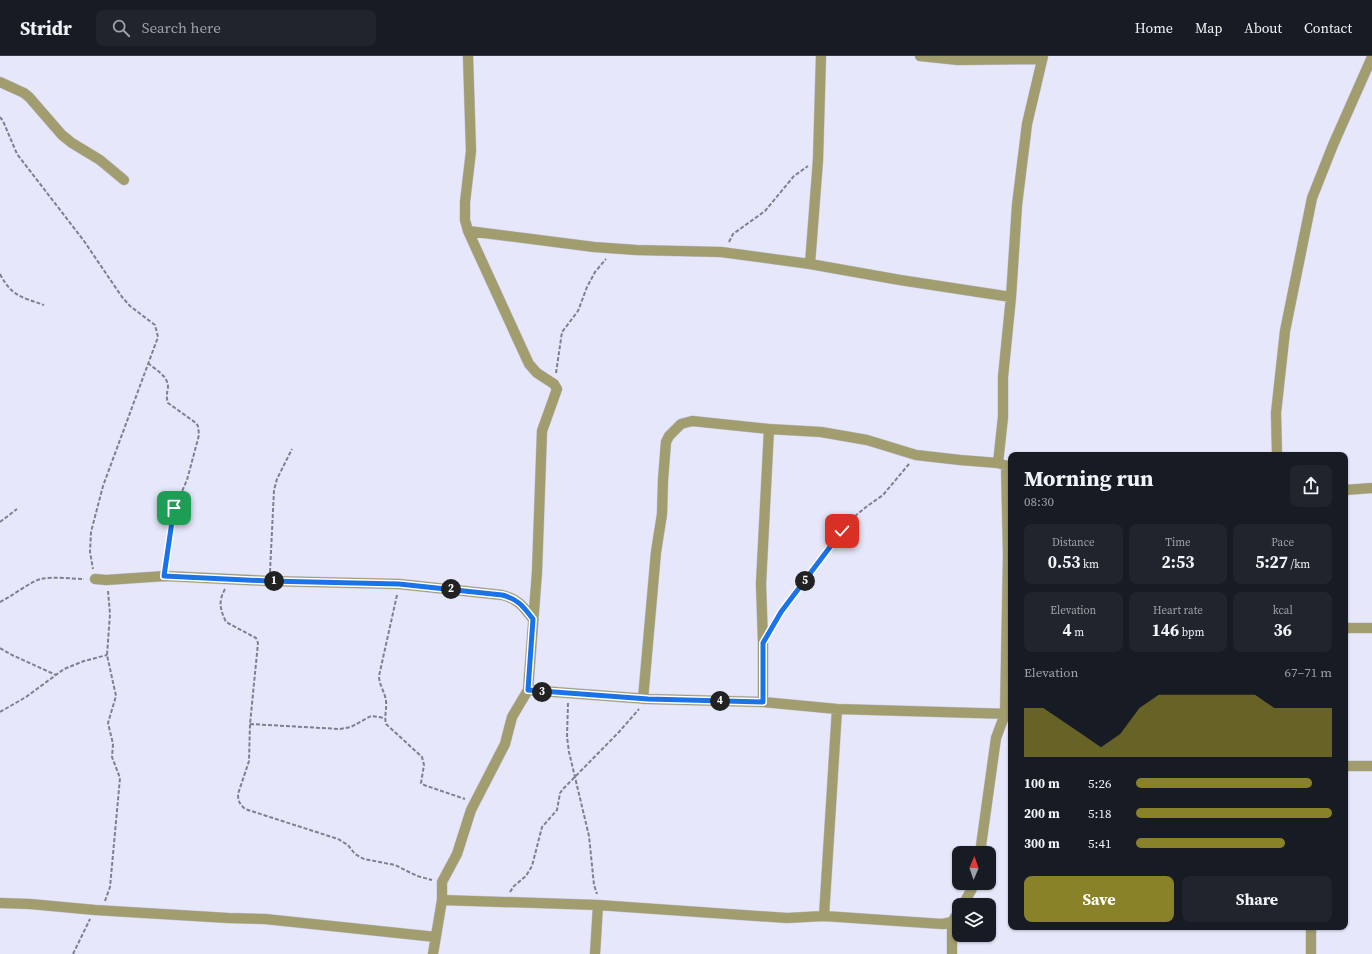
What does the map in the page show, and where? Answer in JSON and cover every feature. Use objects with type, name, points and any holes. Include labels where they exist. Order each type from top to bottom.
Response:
[{"type":"street","points":[[433,954],[442,900],[442,882],[457,854],[469,815],[505,744],[512,717],[528,690],[538,556],[542,431],[557,393],[557,387],[537,373],[529,364],[468,231],[465,220],[465,202],[472,151],[468,56]]},
{"type":"street","points":[[810,264],[818,160],[821,56]]},
{"type":"street","points":[[920,56],[958,60],[1042,57],[1027,124],[1017,205],[1011,297],[1003,377],[1008,555],[1008,714],[996,738],[981,846]]},
{"type":"street","points":[[1276,452],[1276,413],[1284,331],[1312,198],[1333,145],[1372,57]]},
{"type":"street","points":[[0,82],[29,96],[62,135],[100,160],[124,180]]},
{"type":"street","points":[[468,231],[594,247],[636,250],[721,252],[810,264],[900,280],[1011,297]]},
{"type":"street","points":[[646,699],[656,552],[662,514],[666,442],[669,436],[681,424],[692,421],[769,429],[820,432],[851,437],[916,455],[1005,465]]},
{"type":"street","points":[[763,702],[761,584],[769,429]]},
{"type":"street","points":[[1348,490],[1372,488]]},
{"type":"street","points":[[95,579],[106,580],[164,576],[269,581],[399,584],[502,595],[516,600],[523,606],[533,619]]},
{"type":"street","points":[[1348,628],[1372,628]]},
{"type":"street","points":[[528,690],[646,699],[763,702],[837,708],[1008,714]]},
{"type":"street","points":[[824,916],[837,708]]},
{"type":"street","points":[[1348,766],[1372,766]]},
{"type":"street","points":[[442,900],[602,905],[787,918],[824,916],[942,924],[952,922]]},
{"type":"street","points":[[0,903],[264,919],[436,937]]},
{"type":"street","points":[[595,954],[602,905]]},
{"type":"street","points":[[1311,930],[1311,954]]},
{"type":"street","points":[[952,942],[952,954]]},
{"type":"path","points":[[0,117],[17,154],[84,241],[122,297],[130,306],[155,325],[158,337],[111,461],[91,532],[90,552],[95,579],[42,578],[0,602]]},
{"type":"path","points":[[721,252],[731,240],[733,234],[765,211],[794,176],[818,160]]},
{"type":"path","points":[[554,384],[562,332],[578,310],[595,272],[608,258]]},
{"type":"path","points":[[0,274],[6,285],[17,296],[44,305]]},
{"type":"path","points":[[148,363],[166,380],[168,385],[166,400],[168,404],[196,422],[199,435],[187,480],[173,512],[164,576]]},
{"type":"path","points":[[269,581],[274,490],[277,479],[292,449]]},
{"type":"path","points":[[763,643],[781,612],[849,521],[883,495],[916,455]]},
{"type":"path","points":[[0,522],[17,509]]},
{"type":"path","points":[[230,579],[221,598],[221,609],[226,622],[256,638],[258,643],[250,724],[249,762],[238,794],[240,804],[245,808],[338,839],[348,845],[355,854],[364,859],[396,865],[418,876],[442,882]]},
{"type":"path","points":[[73,954],[97,910],[107,897],[110,888],[120,778],[112,757],[114,744],[108,723],[116,696],[107,655],[110,614],[106,580]]},
{"type":"path","points":[[399,584],[379,676],[386,699],[386,724],[423,760],[424,765],[421,783],[475,803]]},
{"type":"path","points":[[0,648],[56,675]]},
{"type":"path","points":[[0,712],[26,697],[64,669],[84,661],[107,655]]},
{"type":"path","points":[[568,694],[568,744],[590,844],[596,893],[602,905]]},
{"type":"path","points":[[506,902],[511,890],[529,872],[532,866],[542,826],[557,810],[560,793],[575,775],[618,732],[646,699]]},
{"type":"path","points":[[250,724],[340,728],[351,727],[371,716],[385,718]]},
{"type":"route","points":[[174,508],[164,576],[269,581],[399,584],[502,595],[516,600],[523,606],[533,619],[528,690],[648,699],[763,702],[763,643],[771,632],[781,612],[842,531]]}]
